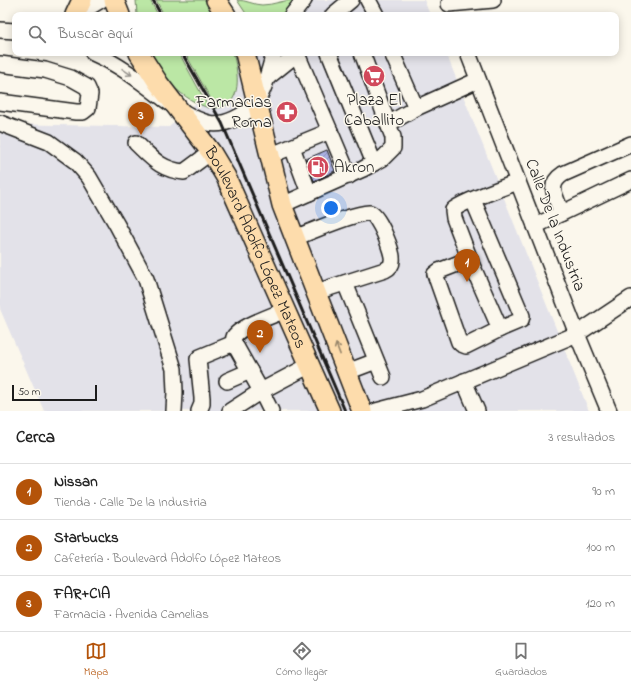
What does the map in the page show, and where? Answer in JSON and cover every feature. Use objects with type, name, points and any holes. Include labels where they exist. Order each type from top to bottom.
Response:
[{"type":"main road","points":[[76,12],[82,0]]},
{"type":"main road","points":[[114,0],[119,12]]},
{"type":"main road","points":[[216,0],[224,12]]},
{"type":"main road","name":"Boulevard Adolfo López Mateos","points":[[141,56],[159,84],[211,152],[226,177],[330,411]]},
{"type":"main road","name":"Boulevard Adolfo López Mateos","points":[[246,56],[282,205],[362,411]]},
{"type":"main road","points":[[313,372],[315,411]]},
{"type":"street","points":[[80,12],[101,0]]},
{"type":"street","points":[[294,12],[304,0]]},
{"type":"street","points":[[368,0],[374,12]]},
{"type":"street","points":[[450,6],[493,0]]},
{"type":"street","points":[[338,12],[348,6]]},
{"type":"street","points":[[0,30],[12,31]]},
{"type":"street","points":[[99,56],[126,71],[176,106],[194,117],[208,123],[222,123],[237,118],[256,101],[267,78],[273,56]]},
{"type":"street","points":[[267,78],[294,56]]},
{"type":"street","points":[[298,56],[349,176]]},
{"type":"street","points":[[330,56],[374,163]]},
{"type":"street","points":[[282,205],[349,176],[383,158],[393,148],[393,137],[363,56]]},
{"type":"street","points":[[393,56],[416,108]]},
{"type":"street","name":"Calle De la Industria","points":[[469,56],[577,334],[609,411]]},
{"type":"street","points":[[0,64],[45,70],[71,78],[87,87],[90,94],[88,108],[83,112],[0,102]]},
{"type":"street","points":[[388,124],[416,108],[478,80]]},
{"type":"street","points":[[0,123],[48,142],[75,161],[89,177],[146,279],[174,369],[174,411]]},
{"type":"street","points":[[269,156],[330,131]]},
{"type":"street","points":[[136,143],[164,168],[173,171],[184,172],[211,152]]},
{"type":"street","points":[[562,213],[553,190],[553,183],[557,178],[631,144]]},
{"type":"street","points":[[292,147],[309,193]]},
{"type":"street","points":[[535,226],[631,180]]},
{"type":"street","points":[[500,329],[470,259],[453,214],[456,207],[518,182]]},
{"type":"street","points":[[470,259],[435,274],[459,342],[466,346],[521,320],[522,316],[473,200]]},
{"type":"street","points":[[294,238],[363,213],[373,214],[381,226],[392,254],[392,263],[389,267],[385,270],[316,292]]},
{"type":"street","points":[[345,283],[383,377]]},
{"type":"street","points":[[376,411],[422,399],[577,334],[631,298]]},
{"type":"street","points":[[271,411],[233,339],[234,335],[246,327],[286,310]]},
{"type":"street","points":[[199,411],[202,404],[202,398],[198,359],[234,343]]},
{"type":"street","points":[[347,372],[376,361]]},
{"type":"street","points":[[227,381],[250,371]]},
{"type":"street","points":[[230,411],[261,391],[313,372]]},
{"type":"street","points":[[464,381],[477,411]]},
{"type":"street","points":[[407,411],[422,399]]},
{"type":"shaded area","points":[[314,0],[424,0],[429,12],[300,12]]},
{"type":"shaded area","points":[[250,56],[447,56],[589,411],[44,411],[0,309],[0,124],[169,127]]},
{"type":"green space","points":[[136,0],[150,0],[156,12],[137,12]]},
{"type":"green space","points":[[156,0],[207,0],[215,12],[162,12]]},
{"type":"green space","points":[[237,0],[262,5],[294,0],[284,12],[245,12]]},
{"type":"green space","points":[[150,56],[181,56],[209,108],[181,93],[166,79]]},
{"type":"green space","points":[[187,56],[234,56],[237,78],[235,94],[231,101],[225,106],[216,108]]},
{"type":"building","name":"Akron","points":[[327,150],[335,171],[314,181],[306,159]]},
{"type":"railway","points":[[153,0],[159,12]]},
{"type":"railway","points":[[184,56],[222,123],[345,411]]},
{"type":"place","name":"Plaza El Caballito","points":[[374,76]]},
{"type":"place","name":"Farmacias Roma","points":[[287,112]]},
{"type":"place","name":"FAR+CIA","points":[[141,135]]},
{"type":"place","name":"Akron","points":[[318,167]]},
{"type":"place","name":"Nissan","points":[[467,282]]},
{"type":"place","name":"Starbucks","points":[[260,353]]}]
